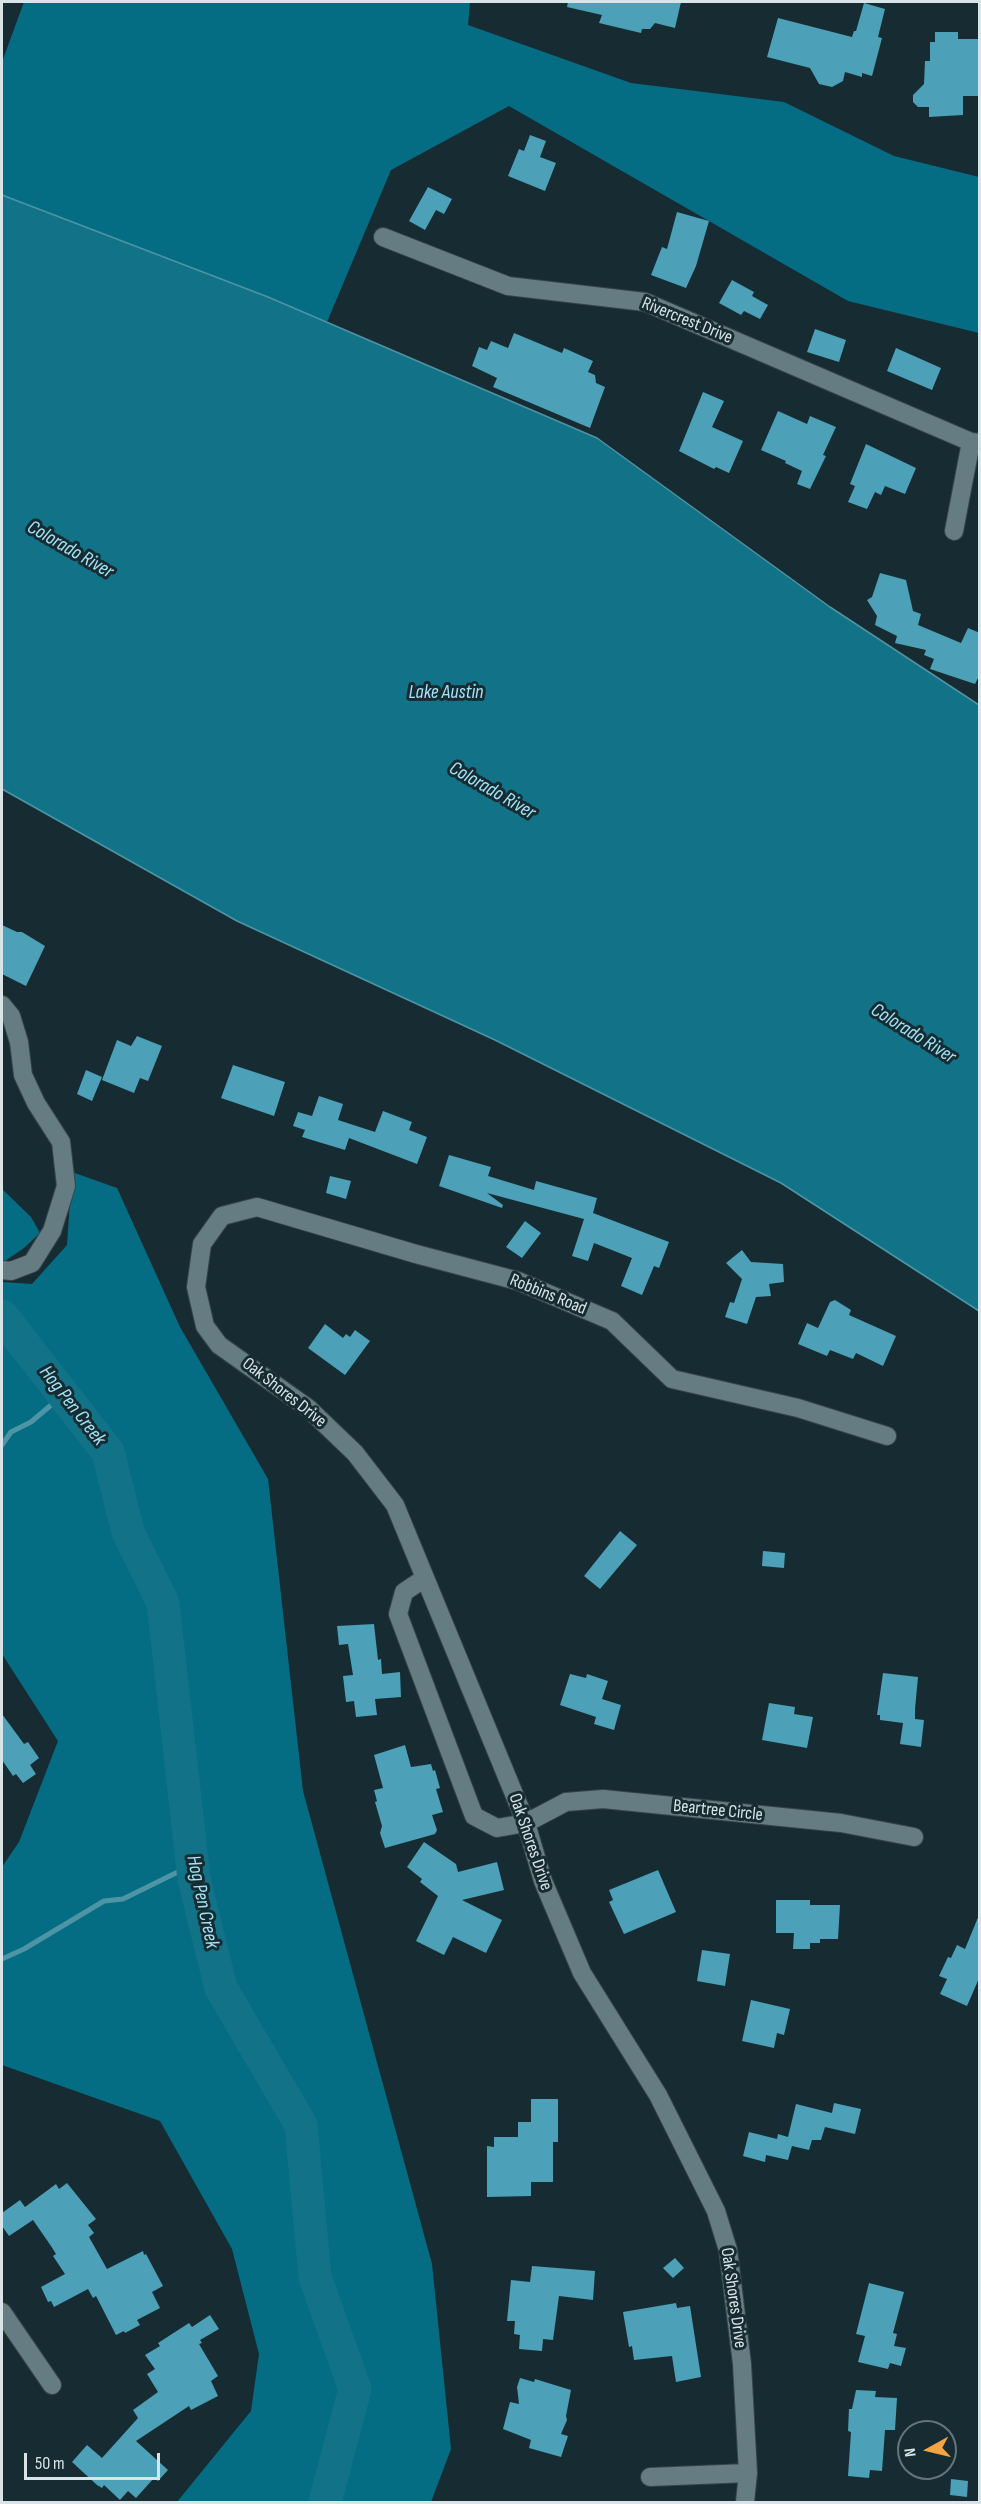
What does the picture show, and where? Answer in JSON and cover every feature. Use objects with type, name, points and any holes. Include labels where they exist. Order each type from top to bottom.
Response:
[{"type":"street","name":"Rivercrest Drive","points":[[383,237],[508,286],[645,302],[975,442]]},
{"type":"street","points":[[954,531],[975,442]]},
{"type":"street","points":[[2,1005],[11,1016],[19,1042],[23,1075],[36,1103],[61,1142],[66,1186],[52,1230],[32,1263],[10,1271],[2,1270]]},
{"type":"street","name":"Robbins Road","points":[[202,1244],[222,1215],[257,1207],[416,1254],[518,1281],[612,1321],[672,1379],[798,1408],[887,1436]]},
{"type":"street","name":"Oak Shores Drive","points":[[202,1244],[196,1287],[205,1326],[219,1345],[308,1408],[355,1453],[395,1505],[526,1823],[543,1881],[582,1972],[658,2095],[716,2211],[728,2250],[742,2364],[748,2473],[745,2502]]},
{"type":"street","name":"Beartree Circle","points":[[425,1578],[404,1592],[398,1614],[474,1816],[497,1828],[526,1823],[566,1802],[603,1799],[841,1823],[914,1837]]},
{"type":"street","points":[[2,2312],[52,2385]]},
{"type":"street","points":[[650,2477],[748,2473]]},
{"type":"shaded area","points":[[24,2],[470,2],[468,25],[631,83],[784,102],[894,156],[979,177],[979,333],[848,301],[509,106],[391,170],[327,322],[268,297],[2,195],[2,62]]},
{"type":"shaded area","points":[[72,1172],[117,1188],[180,1327],[268,1479],[303,1791],[432,2264],[451,2449],[431,2502],[177,2502],[251,2411],[259,2354],[232,2249],[160,2121],[2,2065],[2,1867],[19,1842],[58,1741],[2,1654],[2,1282],[32,1284],[67,1245]]},
{"type":"shaded area","points":[[2,1189],[31,1217],[40,1233],[24,1248],[2,1263]]},
{"type":"water","name":"Lake Austin","points":[[2,195],[268,297],[597,438],[830,607],[979,705],[979,1311],[781,1183],[495,1040],[237,921],[2,789]]},
{"type":"building","points":[[568,2],[681,2],[675,28],[655,23],[650,29],[642,29],[641,33],[599,23],[602,15],[567,7]]},
{"type":"building","points":[[864,3],[885,9],[878,37],[882,38],[872,76],[862,73],[862,77],[845,72],[843,81],[832,87],[819,84],[810,68],[767,57],[778,18],[852,37]]},
{"type":"building","points":[[935,32],[958,32],[958,39],[980,39],[980,96],[963,96],[963,115],[929,117],[929,107],[918,107],[913,102],[913,95],[924,84],[925,61],[930,61],[930,42],[935,42]]},
{"type":"building","points":[[530,135],[546,141],[540,157],[556,163],[545,191],[508,176],[519,149],[524,151]]},
{"type":"building","points":[[428,187],[452,199],[444,214],[436,210],[425,230],[409,221]]},
{"type":"building","points":[[677,212],[709,221],[696,266],[686,288],[651,275],[662,247],[667,249]]},
{"type":"building","points":[[732,280],[754,292],[752,296],[768,305],[760,319],[744,311],[741,315],[719,303]]},
{"type":"building","points":[[815,329],[846,340],[839,362],[807,352]]},
{"type":"building","points":[[514,333],[562,353],[564,348],[593,361],[588,372],[595,375],[596,383],[605,387],[590,428],[493,387],[497,378],[472,366],[479,347],[487,350],[491,341],[508,348]]},
{"type":"building","points":[[896,348],[941,368],[932,390],[887,371]]},
{"type":"building","points":[[703,392],[724,401],[712,427],[743,441],[729,473],[716,467],[714,469],[679,451]]},
{"type":"building","points":[[778,411],[807,424],[810,416],[836,427],[823,455],[826,456],[810,489],[797,484],[802,471],[761,450]]},
{"type":"building","points":[[866,444],[916,468],[905,494],[885,486],[881,495],[875,492],[867,509],[848,502],[855,486],[850,484]]},
{"type":"building","points":[[880,573],[906,580],[913,611],[921,614],[918,625],[961,643],[968,628],[980,633],[980,674],[975,684],[930,669],[934,659],[924,655],[926,650],[895,643],[897,636],[875,625],[877,616],[867,600],[872,597]]},
{"type":"building","points":[[2,925],[22,932],[45,946],[26,986],[2,974]]},
{"type":"building","points":[[137,1036],[162,1046],[148,1081],[140,1078],[134,1093],[102,1080],[117,1040],[131,1046]]},
{"type":"building","points":[[233,1065],[285,1082],[274,1116],[221,1098]]},
{"type":"building","points":[[86,1070],[102,1077],[92,1101],[77,1094]]},
{"type":"building","points":[[319,1096],[343,1104],[338,1120],[375,1132],[383,1111],[412,1122],[409,1130],[427,1137],[417,1164],[349,1138],[345,1150],[302,1137],[305,1130],[293,1126],[298,1112],[312,1116]]},
{"type":"building","points":[[449,1155],[491,1167],[488,1176],[534,1190],[536,1181],[597,1198],[593,1213],[669,1242],[659,1268],[654,1266],[642,1295],[621,1286],[632,1258],[594,1243],[588,1261],[572,1256],[584,1219],[487,1193],[503,1205],[502,1208],[439,1186]]},
{"type":"building","points":[[330,1176],[351,1181],[346,1199],[326,1193]]},
{"type":"building","points":[[525,1221],[541,1233],[522,1258],[506,1247]]},
{"type":"building","points":[[742,1250],[751,1262],[783,1264],[784,1282],[769,1284],[771,1296],[756,1297],[747,1324],[725,1317],[730,1302],[734,1303],[742,1279],[726,1263]]},
{"type":"building","points":[[835,1300],[851,1310],[849,1315],[896,1336],[883,1366],[856,1353],[853,1359],[830,1350],[827,1356],[798,1344],[807,1323],[818,1328],[830,1302]]},
{"type":"building","points":[[325,1324],[343,1338],[346,1334],[350,1337],[355,1330],[370,1341],[345,1375],[308,1348]]},
{"type":"building","points":[[620,1531],[637,1545],[600,1589],[584,1576]]},
{"type":"building","points":[[763,1551],[785,1553],[784,1568],[762,1566]]},
{"type":"building","points":[[374,1624],[382,1674],[400,1672],[401,1697],[375,1699],[377,1715],[356,1717],[354,1701],[346,1702],[343,1676],[353,1675],[348,1644],[339,1645],[337,1626]]},
{"type":"building","points":[[883,1673],[918,1677],[915,1719],[924,1720],[921,1747],[900,1744],[903,1723],[880,1720],[880,1715],[877,1715]]},
{"type":"building","points":[[570,1674],[586,1678],[587,1674],[608,1681],[602,1699],[621,1705],[614,1730],[594,1724],[596,1717],[560,1705]]},
{"type":"building","points":[[769,1703],[795,1707],[794,1714],[813,1717],[807,1748],[762,1740]]},
{"type":"building","points":[[2,1714],[24,1744],[28,1742],[39,1758],[30,1765],[36,1774],[23,1783],[16,1774],[13,1776],[2,1760]]},
{"type":"building","points":[[405,1745],[411,1767],[431,1764],[433,1771],[435,1770],[440,1788],[436,1789],[443,1812],[432,1815],[437,1830],[435,1834],[385,1848],[380,1833],[382,1826],[374,1790],[383,1788],[374,1755]]},
{"type":"building","points":[[424,1842],[456,1864],[458,1872],[497,1862],[504,1890],[462,1900],[502,1920],[486,1953],[453,1937],[444,1955],[416,1941],[438,1896],[420,1882],[422,1879],[407,1867]]},
{"type":"building","points":[[658,1870],[676,1912],[624,1934],[609,1902],[613,1900],[609,1890]]},
{"type":"building","points":[[776,1900],[810,1900],[810,1905],[840,1905],[838,1939],[820,1939],[820,1943],[810,1943],[810,1949],[793,1949],[794,1933],[776,1933]]},
{"type":"building","points":[[979,1915],[980,1976],[967,2006],[940,1994],[947,1979],[939,1976],[957,1945],[965,1949]]},
{"type":"building","points":[[702,1950],[730,1954],[725,1986],[697,1981]]},
{"type":"building","points":[[751,2000],[790,2009],[784,2035],[777,2033],[774,2048],[742,2041]]},
{"type":"building","points":[[531,2099],[558,2099],[558,2142],[553,2142],[553,2182],[531,2182],[531,2196],[487,2197],[487,2146],[494,2147],[494,2137],[518,2137],[518,2122],[531,2122]]},
{"type":"building","points":[[834,2103],[861,2109],[855,2134],[825,2127],[821,2140],[812,2140],[809,2150],[792,2146],[788,2160],[766,2155],[765,2162],[743,2156],[749,2132],[777,2139],[778,2134],[788,2137],[796,2104],[832,2113]]},
{"type":"building","points":[[67,2183],[96,2219],[88,2225],[94,2233],[89,2237],[107,2269],[143,2251],[163,2286],[152,2292],[160,2308],[137,2320],[140,2325],[125,2333],[124,2331],[116,2335],[96,2296],[93,2298],[88,2289],[54,2307],[51,2301],[48,2302],[41,2287],[65,2274],[53,2256],[56,2254],[33,2220],[9,2236],[2,2226],[2,2213],[20,2200],[25,2207],[56,2184],[59,2189]]},
{"type":"building","points":[[675,2258],[684,2268],[673,2278],[663,2268]]},
{"type":"building","points":[[532,2266],[595,2271],[593,2300],[559,2296],[553,2340],[543,2339],[542,2351],[519,2349],[520,2335],[514,2334],[515,2321],[507,2321],[511,2280],[530,2282]]},
{"type":"building","points":[[869,2283],[904,2292],[893,2333],[897,2334],[894,2346],[906,2348],[901,2366],[890,2363],[888,2369],[858,2362],[865,2336],[856,2334]]},
{"type":"building","points":[[676,2303],[677,2308],[690,2306],[701,2377],[676,2382],[672,2356],[634,2360],[632,2346],[629,2347],[623,2312]]},
{"type":"building","points":[[210,2315],[219,2329],[200,2340],[202,2343],[199,2344],[218,2376],[211,2381],[218,2396],[191,2410],[189,2406],[136,2441],[168,2470],[158,2481],[154,2478],[136,2498],[128,2491],[120,2500],[104,2485],[102,2488],[97,2485],[72,2462],[87,2445],[102,2458],[138,2418],[133,2410],[158,2392],[147,2374],[155,2369],[145,2355],[160,2346],[158,2343],[189,2323],[192,2327]]},
{"type":"building","points":[[520,2378],[534,2382],[535,2379],[571,2390],[567,2420],[561,2434],[568,2436],[561,2457],[529,2448],[531,2440],[503,2429],[510,2402],[519,2404],[517,2387]]},
{"type":"building","points":[[856,2390],[876,2391],[875,2397],[897,2398],[895,2430],[885,2430],[882,2471],[870,2470],[869,2478],[848,2476],[851,2432],[848,2431],[849,2409],[852,2409]]},
{"type":"building","points":[[951,2480],[968,2481],[967,2497],[950,2495]]},
{"type":"waterway","name":"Hog Pen Creek","points":[[2,1316],[108,1452],[128,1532],[163,1603],[194,1879],[221,1988],[301,2125],[315,2277],[355,2389],[325,2502]]},
{"type":"waterway","points":[[2,1445],[11,1432],[31,1422],[63,1395]]},
{"type":"waterway","points":[[2,1959],[24,1949],[104,1901],[123,1899],[192,1865]]},
{"type":"water label","name":"Colorado River","points":[[70,550]]},
{"type":"water label","name":"Colorado River","points":[[492,791]]},
{"type":"water label","name":"Colorado River","points":[[913,1034]]}]
